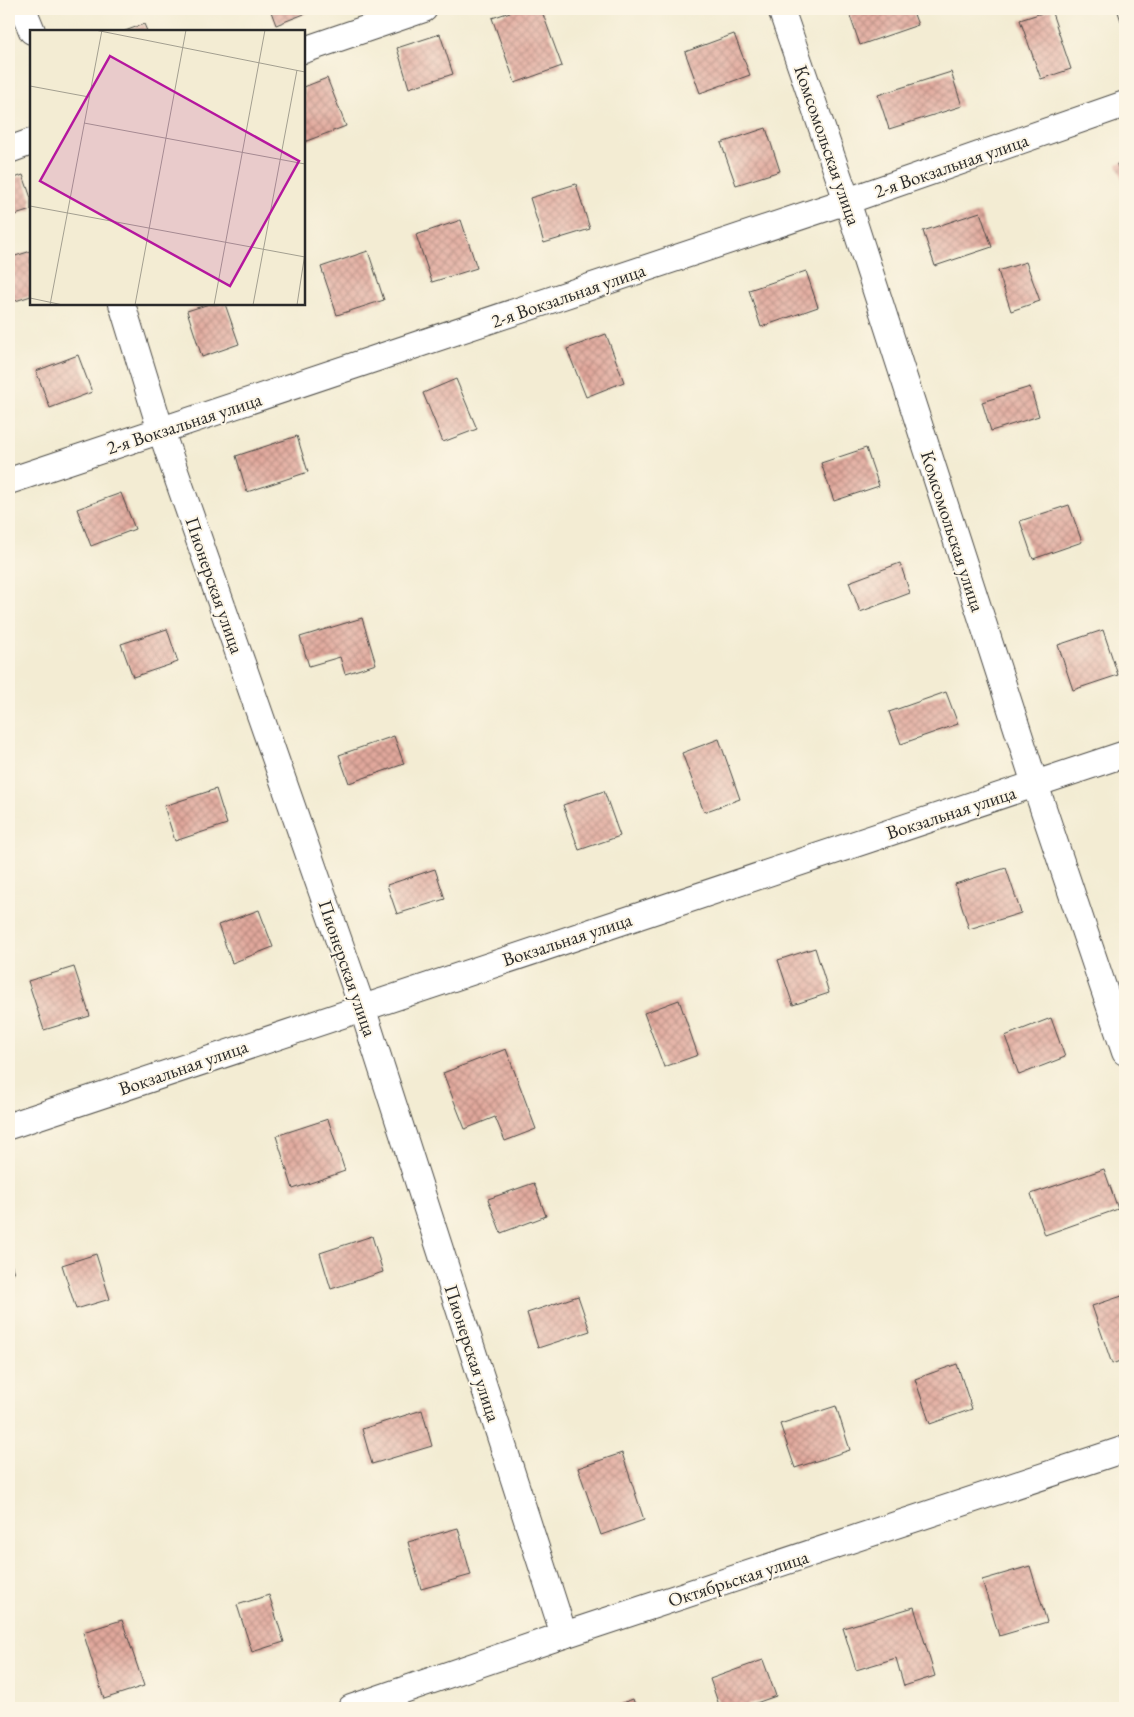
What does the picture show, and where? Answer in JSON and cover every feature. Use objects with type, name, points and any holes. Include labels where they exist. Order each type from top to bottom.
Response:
[{"type":"street","points":[[23,9],[32,30]]},
{"type":"street","points":[[305,50],[424,9]]},
{"type":"street","name":"Комсомольская улица","points":[[781,9],[847,201],[1035,784],[1125,1052]]},
{"type":"street","name":"2-я Вокзальная улица","points":[[9,481],[847,201],[1125,104]]},
{"type":"street","points":[[9,150],[30,142]]},
{"type":"street","name":"Пионерская улица","points":[[122,305],[161,431],[362,1007],[564,1635]]},
{"type":"street","name":"Вокзальная улица","points":[[9,1126],[1125,754]]},
{"type":"street","name":"Октябрьская улица","points":[[358,1707],[564,1635],[1125,1449]]},
{"type":"building","points":[[270,9],[317,9],[276,25]]},
{"type":"building","points":[[519,9],[541,9],[562,66],[515,83],[492,18]]},
{"type":"building","points":[[862,9],[912,9],[918,25],[860,45],[849,13]]},
{"type":"building","points":[[1117,9],[1125,9],[1125,33]]},
{"type":"building","points":[[1051,10],[1071,69],[1041,79],[1020,20]]},
{"type":"building","points":[[144,24],[147,30],[128,30]]},
{"type":"building","points":[[440,34],[453,74],[409,88],[397,48]]},
{"type":"building","points":[[734,34],[750,75],[700,93],[685,52]]},
{"type":"building","points":[[951,72],[962,106],[889,129],[878,95]]},
{"type":"building","points":[[327,78],[346,126],[305,142],[305,87]]},
{"type":"building","points":[[766,128],[780,171],[736,185],[721,143]]},
{"type":"building","points":[[1125,161],[1125,189],[1117,164]]},
{"type":"building","points":[[23,175],[30,195],[30,210],[9,217],[9,180]]},
{"type":"building","points":[[576,184],[590,229],[544,243],[530,198]]},
{"type":"building","points":[[980,212],[992,247],[935,266],[923,231]]},
{"type":"building","points":[[461,220],[477,268],[432,282],[416,235]]},
{"type":"building","points":[[30,251],[30,296],[9,303],[9,258]]},
{"type":"building","points":[[368,251],[384,300],[337,315],[321,267]]},
{"type":"building","points":[[1026,262],[1040,301],[1011,311],[998,271]]},
{"type":"building","points":[[806,271],[818,307],[761,327],[749,290]]},
{"type":"building","points":[[206,305],[225,305],[239,344],[202,357],[187,311]]},
{"type":"building","points":[[606,334],[624,382],[586,397],[567,349]]},
{"type":"building","points":[[78,355],[92,392],[50,408],[36,371]]},
{"type":"building","points":[[456,379],[477,429],[443,442],[423,393]]},
{"type":"building","points":[[1030,387],[1039,416],[991,431],[982,402]]},
{"type":"building","points":[[297,436],[308,472],[247,492],[236,456]]},
{"type":"building","points":[[866,448],[879,486],[834,501],[821,463]]},
{"type":"building","points":[[121,493],[135,529],[91,546],[77,509]]},
{"type":"building","points":[[1069,505],[1082,542],[1033,559],[1020,521]]},
{"type":"building","points":[[900,563],[910,593],[860,612],[849,582]]},
{"type":"building","points":[[362,618],[376,664],[345,674],[340,657],[309,666],[300,637]]},
{"type":"building","points":[[167,629],[178,662],[133,677],[121,644]]},
{"type":"building","points":[[1103,630],[1118,675],[1073,690],[1058,645]]},
{"type":"building","points":[[946,692],[958,724],[901,744],[889,712]]},
{"type":"building","points":[[394,736],[404,764],[349,783],[339,755]]},
{"type":"building","points":[[719,739],[740,799],[704,812],[682,753]]},
{"type":"building","points":[[216,789],[227,824],[175,841],[164,806]]},
{"type":"building","points":[[604,791],[620,836],[579,850],[563,805]]},
{"type":"building","points":[[1006,868],[1021,913],[969,929],[955,884]]},
{"type":"building","points":[[435,869],[445,899],[397,914],[387,885]]},
{"type":"building","points":[[259,910],[273,947],[232,963],[218,925]]},
{"type":"building","points":[[815,948],[829,993],[793,1005],[778,960]]},
{"type":"building","points":[[74,967],[90,1016],[44,1030],[28,981]]},
{"type":"building","points":[[679,1000],[698,1055],[664,1067],[644,1013]]},
{"type":"building","points":[[1051,1018],[1065,1057],[1019,1075],[1005,1036]]},
{"type":"building","points":[[506,1049],[536,1129],[505,1141],[495,1117],[465,1129],[443,1073]]},
{"type":"building","points":[[328,1119],[345,1171],[293,1189],[276,1136]]},
{"type":"building","points":[[1104,1169],[1118,1209],[1045,1235],[1031,1194]]},
{"type":"building","points":[[534,1183],[546,1216],[501,1233],[488,1199]]},
{"type":"building","points":[[372,1236],[383,1272],[331,1289],[320,1253]]},
{"type":"building","points":[[96,1254],[110,1299],[76,1309],[62,1265]]},
{"type":"building","points":[[9,1257],[14,1273],[9,1274]]},
{"type":"building","points":[[1125,1295],[1125,1359],[1112,1364],[1092,1306]]},
{"type":"building","points":[[578,1296],[590,1331],[538,1348],[527,1313]]},
{"type":"building","points":[[957,1364],[972,1409],[930,1424],[915,1379]]},
{"type":"building","points":[[836,1406],[850,1450],[795,1468],[780,1424]]},
{"type":"building","points":[[422,1410],[432,1446],[372,1464],[362,1429]]},
{"type":"building","points":[[622,1453],[644,1520],[601,1535],[578,1468]]},
{"type":"building","points":[[458,1528],[471,1575],[421,1589],[408,1542]]},
{"type":"building","points":[[1030,1566],[1047,1622],[999,1636],[982,1580]]},
{"type":"building","points":[[269,1595],[284,1642],[252,1652],[237,1605]]},
{"type":"building","points":[[914,1607],[935,1676],[904,1686],[896,1658],[856,1670],[843,1628]]},
{"type":"building","points":[[122,1620],[144,1686],[104,1699],[83,1632]]},
{"type":"building","points":[[763,1660],[776,1696],[742,1708],[720,1708],[710,1679]]},
{"type":"building","points":[[633,1699],[636,1708],[610,1708]]}]
